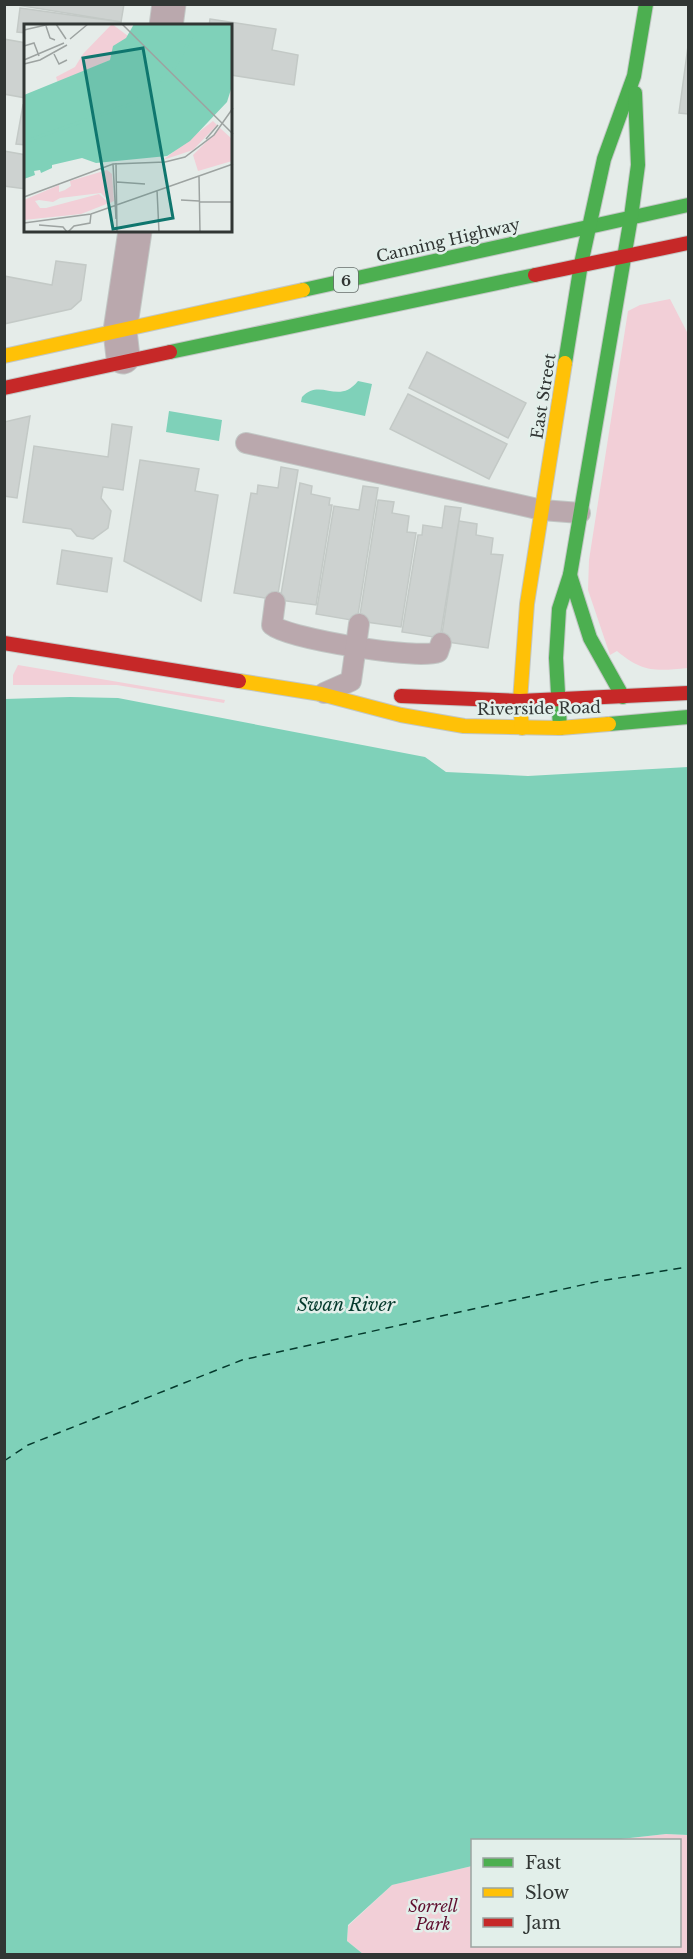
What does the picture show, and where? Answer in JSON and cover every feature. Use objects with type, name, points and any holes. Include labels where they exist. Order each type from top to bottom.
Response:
[{"type":"street","points":[[166,24],[169,4]]},
{"type":"street","name":"East Street","points":[[522,728],[520,701],[527,604],[582,264],[604,159],[634,76],[645,4]]},
{"type":"street","name":"East Street","points":[[560,728],[559,609],[570,575],[579,513],[626,255],[638,165],[634,76]]},
{"type":"street","name":"Canning Highway","points":[[4,388],[122,346],[589,225],[688,205]]},
{"type":"street","points":[[122,346],[135,232]]},
{"type":"street","name":"Canning Highway","points":[[4,356],[122,346],[688,243]]},
{"type":"street","points":[[570,575],[589,640],[601,664],[623,697]]},
{"type":"street","name":"Riverside Road","points":[[4,643],[321,694],[422,719],[464,726],[560,728],[688,717]]},
{"type":"street","name":"Riverside Road","points":[[321,694],[520,701],[688,693]]},
{"type":"lane","points":[[246,443],[542,510],[579,513]]},
{"type":"lane","points":[[275,602],[272,625],[279,630],[344,644],[356,650],[369,648],[430,655],[438,652],[441,643]]},
{"type":"lane","points":[[321,694],[351,681],[359,624]]},
{"type":"green space","points":[[670,299],[688,334],[688,668],[658,670],[642,667],[617,651],[610,655],[588,590],[589,560],[628,311],[640,305]]},
{"type":"green space","points":[[18,665],[225,700],[224,703],[117,685],[13,685],[13,675]]},
{"type":"green space","name":"Sorrell Park","points":[[666,1834],[688,1835],[688,1954],[363,1954],[347,1941],[348,1926],[392,1885],[471,1866],[471,1947],[681,1947],[681,1839],[621,1839]]},
{"type":"water","points":[[358,381],[372,384],[365,416],[301,402],[302,397],[309,392],[343,391],[351,388]]},
{"type":"water","points":[[169,411],[222,420],[219,441],[166,432]]},
{"type":"water","name":"Swan River","points":[[118,698],[425,757],[446,772],[528,776],[688,767],[688,1835],[666,1834],[621,1839],[471,1839],[471,1866],[392,1885],[348,1925],[347,1941],[363,1954],[5,1954],[5,699]]},
{"type":"building","points":[[11,4],[124,4],[121,22]]},
{"type":"building","points":[[20,8],[121,22],[121,24],[24,24],[24,33],[17,32]]},
{"type":"building","points":[[210,19],[276,29],[272,50],[298,55],[294,85],[232,75],[232,24],[209,24]]},
{"type":"building","points":[[4,39],[24,43],[24,98],[4,94]]},
{"type":"building","points":[[688,46],[688,114],[679,113]]},
{"type":"building","points":[[23,105],[24,145],[16,144]]},
{"type":"building","points":[[4,151],[24,155],[24,189],[4,186]]},
{"type":"building","points":[[56,261],[86,265],[81,300],[71,309],[4,324],[4,276],[52,285]]},
{"type":"building","points":[[427,352],[526,403],[508,438],[409,388]]},
{"type":"building","points":[[408,394],[507,444],[489,479],[390,429]]},
{"type":"building","points":[[30,416],[17,498],[4,496],[4,422]]},
{"type":"building","points":[[112,424],[132,427],[123,490],[103,487],[101,498],[111,511],[108,528],[93,539],[77,536],[71,529],[23,522],[34,446],[108,457]]},
{"type":"building","points":[[140,460],[199,469],[195,491],[218,495],[201,601],[124,561]]},
{"type":"building","points":[[281,467],[298,470],[277,600],[234,593],[251,493],[257,494],[258,485],[278,488]]},
{"type":"building","points":[[300,483],[312,486],[311,494],[330,498],[329,505],[332,505],[316,605],[280,600]]},
{"type":"building","points":[[363,486],[378,488],[357,621],[316,614],[334,506],[359,510]]},
{"type":"building","points":[[378,500],[394,502],[392,513],[409,516],[407,532],[416,533],[401,627],[359,621]]},
{"type":"building","points":[[445,506],[461,508],[440,638],[402,632],[418,535],[422,535],[423,525],[442,528]]},
{"type":"building","points":[[459,521],[477,524],[476,535],[493,538],[491,554],[503,555],[488,648],[441,641]]},
{"type":"building","points":[[62,550],[112,558],[107,592],[57,584]]},
{"type":"ferry route","points":[[4,1461],[28,1445],[242,1360],[600,1281],[688,1267]]},
{"type":"traffic: fast","points":[[565,363],[581,264],[604,159],[634,76],[646,4]]},
{"type":"traffic: fast","points":[[560,728],[556,658],[559,609],[570,575],[631,217],[638,165],[635,93]]},
{"type":"traffic: fast","points":[[303,290],[688,205]]},
{"type":"traffic: fast","points":[[170,352],[535,275]]},
{"type":"traffic: fast","points":[[570,575],[590,638],[623,697]]},
{"type":"traffic: fast","points":[[609,724],[688,717]]},
{"type":"traffic: slow","points":[[4,356],[303,290]]},
{"type":"traffic: slow","points":[[522,728],[520,701],[527,604],[565,363]]},
{"type":"traffic: slow","points":[[239,681],[321,694],[401,715],[464,726],[560,728],[609,724]]},
{"type":"traffic: jam","points":[[535,275],[688,243]]},
{"type":"traffic: jam","points":[[4,388],[170,352]]},
{"type":"traffic: jam","points":[[4,643],[239,681]]},
{"type":"traffic: jam","points":[[401,696],[520,701],[688,693]]}]
